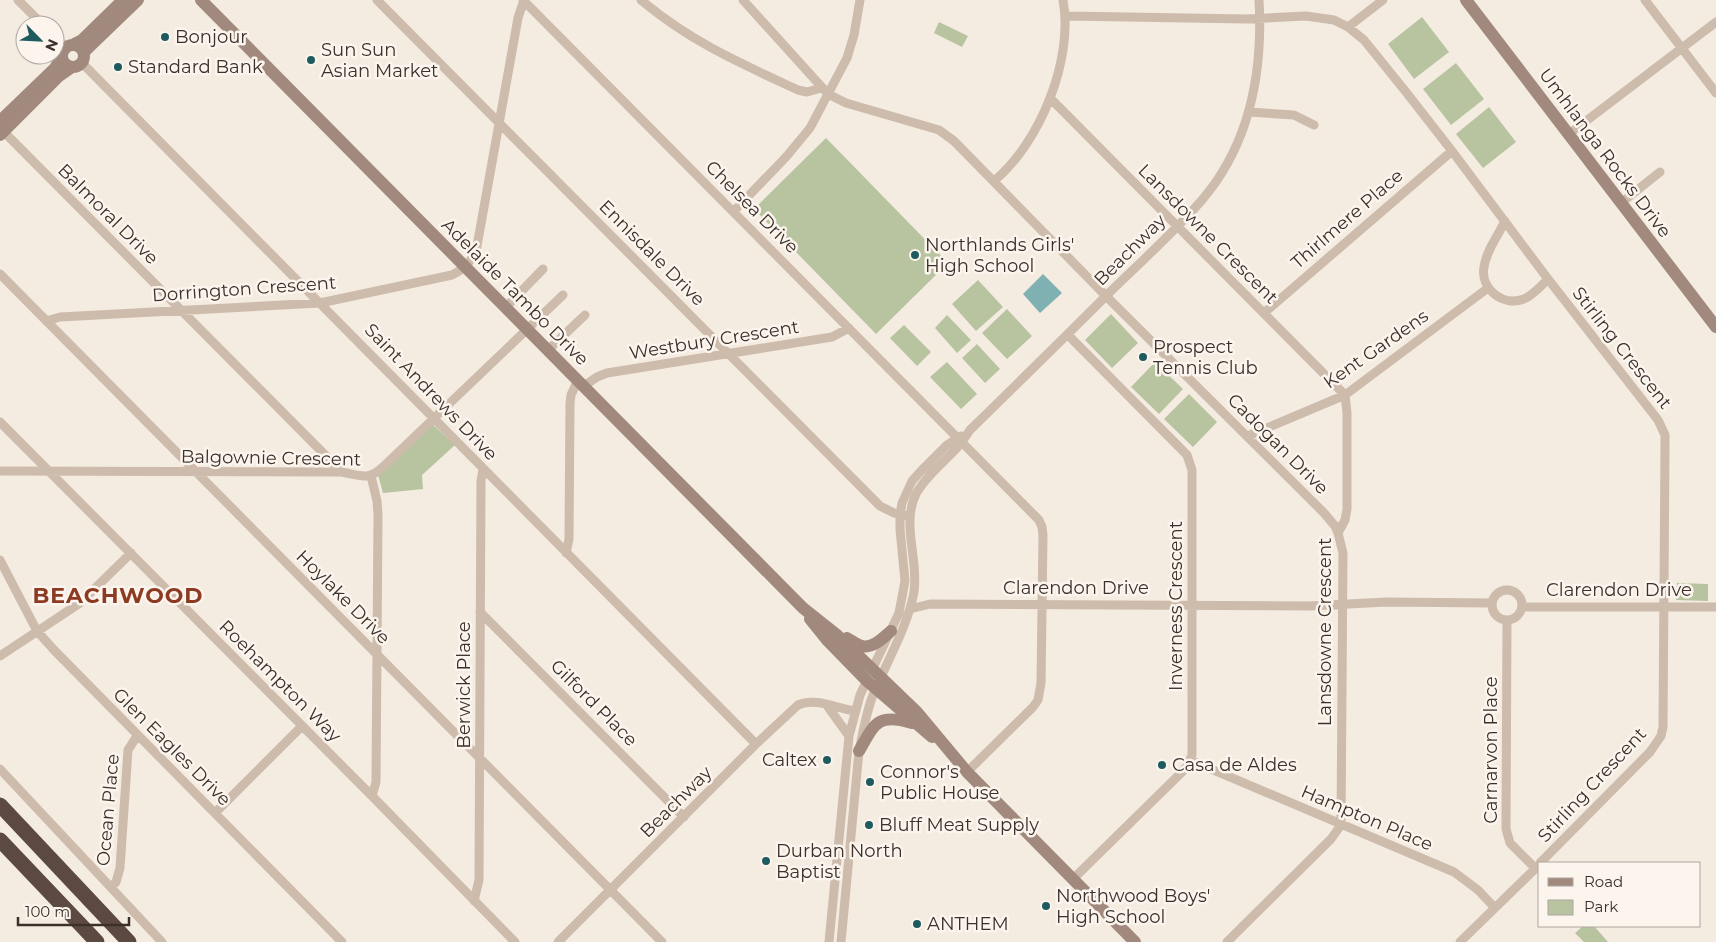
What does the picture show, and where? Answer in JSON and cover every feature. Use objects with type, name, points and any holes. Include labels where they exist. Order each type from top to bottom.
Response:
[{"type":"highway","points":[[0,805],[129,942]]},
{"type":"highway","points":[[0,840],[97,942]]},
{"type":"street","points":[[18,0],[33,15]]},
{"type":"street","points":[[1,129],[59,76],[82,40],[123,0]]},
{"type":"street","points":[[73,55],[138,0]]},
{"type":"street","name":"Adelaide Tambo Drive","points":[[201,0],[803,608],[825,625],[916,724],[945,748]]},
{"type":"street","name":"Ennisdale Drive","points":[[378,0],[880,506],[887,511],[910,516]]},
{"type":"street","points":[[466,267],[473,258],[477,246],[518,18],[523,0]]},
{"type":"street","name":"Chelsea Drive","points":[[523,0],[1040,520],[1043,535],[1041,683],[1038,700],[967,772]]},
{"type":"street","points":[[641,0],[660,16],[728,58],[798,90],[807,92],[824,91]]},
{"type":"street","name":"Cadogan Drive","points":[[744,0],[824,91],[846,103],[939,130],[954,141],[1106,296],[1324,513],[1338,532]]},
{"type":"street","points":[[734,211],[802,139],[810,128],[824,91],[847,58],[854,35],[860,0]]},
{"type":"street","points":[[994,181],[1005,172],[1021,153],[1050,98],[1062,52],[1066,16],[1063,0]]},
{"type":"street","name":"Beachway","points":[[874,678],[910,609],[914,594],[915,566],[910,516],[911,506],[916,494],[928,476],[959,440],[1068,335],[1203,199],[1234,149],[1249,112],[1258,68],[1259,0]]},
{"type":"street","points":[[1348,27],[1383,0]]},
{"type":"street","name":"Umhlanga Rocks Drive","points":[[1466,0],[1716,326]]},
{"type":"street","points":[[1644,0],[1716,93]]},
{"type":"street","name":"Stirling Crescent","points":[[1066,16],[1260,19],[1306,16],[1334,20],[1348,27],[1364,40],[1452,151],[1548,279],[1658,420],[1662,428],[1665,445],[1665,717],[1661,736],[1650,752],[1541,862]]},
{"type":"street","points":[[1569,134],[1716,22]]},
{"type":"street","name":"Saint Andrews Drive","points":[[65,47],[756,744]]},
{"type":"street","name":"Lansdowne Crescent","points":[[1050,98],[1345,395],[1348,413],[1347,509],[1345,520],[1338,532],[1342,553],[1343,604],[1341,825]]},
{"type":"street","points":[[1249,112],[1294,115],[1314,125]]},
{"type":"street","name":"Balmoral Drive","points":[[1,129],[342,472]]},
{"type":"street","name":"Thirlmere Place","points":[[1264,313],[1452,151]]},
{"type":"street","points":[[1621,203],[1660,172]]},
{"type":"street","points":[[1505,221],[1486,258],[1483,268],[1483,278],[1488,288],[1503,299],[1523,300],[1548,279]]},
{"type":"street","name":"Dorrington Crescent","points":[[46,321],[60,317],[320,303],[452,275],[466,267]]},
{"type":"street","points":[[505,308],[543,269]]},
{"type":"street","name":"Hoylake Drive","points":[[0,274],[662,942]]},
{"type":"street","name":"Kent Gardens","points":[[1248,436],[1345,395],[1488,288]]},
{"type":"street","points":[[371,476],[384,466],[563,295]]},
{"type":"street","points":[[548,350],[585,315]]},
{"type":"street","name":"Westbury Crescent","points":[[581,383],[607,373],[832,337],[849,328]]},
{"type":"street","name":"Inverness Crescent","points":[[1068,335],[1181,449],[1190,462],[1192,482],[1192,749],[1190,760]]},
{"type":"street","points":[[566,553],[569,539],[570,403],[571,395],[581,383]]},
{"type":"street","name":"Roehampton Way","points":[[0,422],[515,942]]},
{"type":"street","name":"Beachway","points":[[874,678],[899,613],[905,581],[900,515],[905,493],[912,481],[947,445],[959,440]]},
{"type":"street","name":"Berwick Place","points":[[474,901],[479,880],[481,481],[484,470]]},
{"type":"street","name":"Balgownie Crescent","points":[[0,471],[342,472],[364,477],[371,476],[378,514],[376,782],[372,796]]},
{"type":"street","points":[[0,656],[86,598],[131,554]]},
{"type":"street","name":"Glen Eagles Drive","points":[[0,560],[37,631],[54,650],[342,942]]},
{"type":"street","points":[[1511,590],[1520,597],[1522,607],[1517,617],[1507,621],[1497,618],[1491,609],[1491,603],[1493,598],[1501,591],[1511,590]]},
{"type":"street","points":[[914,594],[930,604]]},
{"type":"street","name":"Clarendon Drive","points":[[910,609],[930,604],[1309,606],[1387,602],[1491,603]]},
{"type":"street","name":"Clarendon Drive","points":[[1522,607],[1716,606]]},
{"type":"street","name":"Adelaide Tambo Drive","points":[[803,608],[819,631],[874,678],[918,712],[945,748],[967,772],[1135,942]]},
{"type":"street","name":"Gilford Place","points":[[480,612],[684,817]]},
{"type":"street","name":"Carnarvon Place","points":[[1507,621],[1506,829],[1510,843],[1538,865]]},
{"type":"street","points":[[825,625],[862,646],[871,645],[881,640],[891,631]]},
{"type":"street","points":[[829,942],[849,736],[860,695],[874,678]]},
{"type":"street","points":[[841,942],[859,751],[874,678]]},
{"type":"street","name":"Beachway","points":[[558,942],[756,744],[798,705],[805,702],[814,702],[856,711]]},
{"type":"street","points":[[826,704],[849,736]]},
{"type":"street","points":[[859,751],[874,726],[883,719],[892,718],[916,724]]},
{"type":"street","points":[[215,813],[302,726]]},
{"type":"street","name":"Ocean Place","points":[[111,887],[118,876],[120,868],[128,750],[137,736]]},
{"type":"street","points":[[1073,879],[1182,772],[1190,760]]},
{"type":"street","name":"Hampton Place","points":[[1190,760],[1463,877],[1495,908]]},
{"type":"street","points":[[0,769],[162,942]]},
{"type":"street","points":[[843,793],[855,795]]},
{"type":"street","points":[[1227,942],[1327,843],[1341,825]]},
{"type":"street","name":"Stirling Crescent","points":[[1460,942],[1538,865]]},
{"type":"green space","points":[[1422,17],[1449,52],[1414,79],[1388,44]]},
{"type":"green space","points":[[939,22],[968,36],[962,47],[934,33]]},
{"type":"green space","points":[[1456,63],[1484,99],[1451,125],[1423,89]]},
{"type":"green space","points":[[1489,107],[1516,142],[1483,168],[1456,134]]},
{"type":"green space","points":[[826,138],[948,263],[876,334],[754,209]]},
{"type":"green space","points":[[978,280],[1003,307],[976,331],[952,304]]},
{"type":"green space","points":[[1007,309],[1032,336],[1007,359],[982,333]]},
{"type":"green space","points":[[1111,314],[1138,343],[1112,368],[1085,340]]},
{"type":"green space","points":[[947,315],[971,340],[957,353],[935,328]]},
{"type":"green space","points":[[904,325],[931,352],[917,366],[890,338]]},
{"type":"green space","points":[[977,344],[1000,369],[985,383],[962,358]]},
{"type":"green space","points":[[947,362],[977,394],[961,409],[930,377]]},
{"type":"green space","points":[[1155,362],[1183,389],[1159,414],[1131,387]]},
{"type":"green space","points":[[1189,394],[1217,422],[1193,447],[1164,419]]},
{"type":"green space","points":[[432,424],[455,445],[422,475],[423,489],[383,493],[378,475]]},
{"type":"green space","points":[[1677,583],[1708,584],[1708,601],[1676,600]]},
{"type":"green space","points":[[1582,927],[1595,927],[1608,942],[1584,942],[1575,933]]},
{"type":"water","points":[[1043,274],[1062,293],[1040,313],[1023,294]]},
{"type":"place","name":"Bonjour","points":[[165,37]]},
{"type":"place","name":"Sun Sun Asian Market","points":[[311,60]]},
{"type":"place","name":"Standard Bank","points":[[118,67]]},
{"type":"place","name":"Northlands Girls' High School","points":[[915,255]]},
{"type":"place","name":"Prospect Tennis Club","points":[[1143,357]]},
{"type":"place","name":"Caltex","points":[[827,760]]},
{"type":"place","name":"Casa de Aldes","points":[[1162,765]]},
{"type":"place","name":"Connor's Public House","points":[[870,782]]},
{"type":"place","name":"Bluff Meat Supply","points":[[869,825]]},
{"type":"place","name":"Durban North Baptist","points":[[766,861]]},
{"type":"place","name":"Northwood Boys' High School","points":[[1046,906]]},
{"type":"place","name":"ANTHEM","points":[[917,924]]},
{"type":"district","name":"BEACHWOOD","points":[[118,595]]}]
